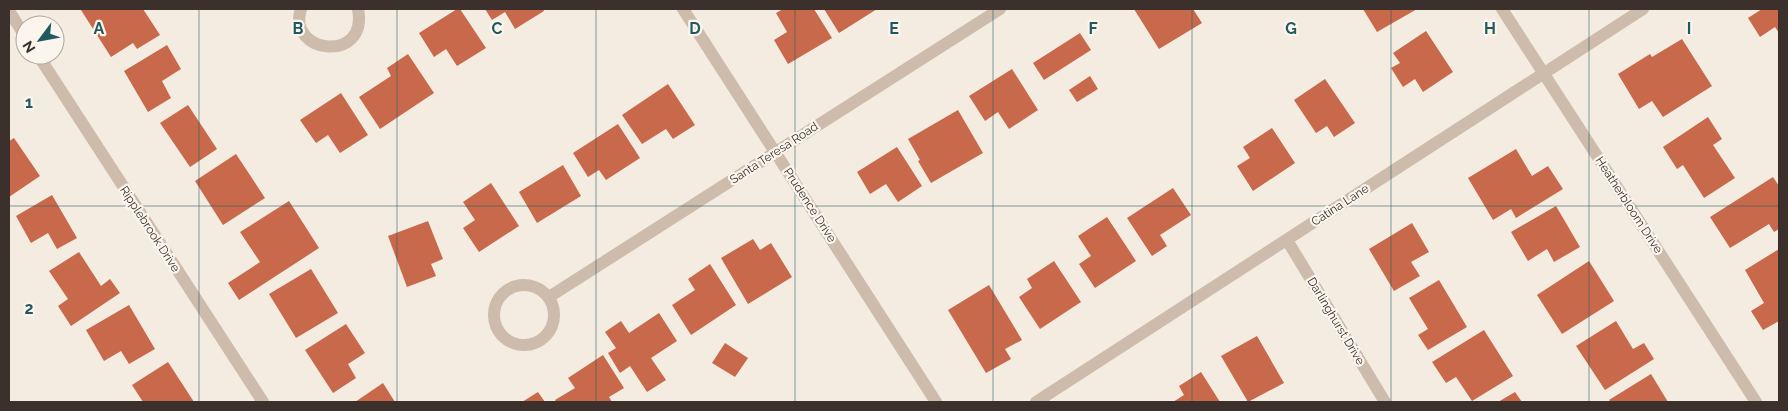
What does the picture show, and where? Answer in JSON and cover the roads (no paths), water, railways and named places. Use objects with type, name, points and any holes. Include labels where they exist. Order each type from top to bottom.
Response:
[{"type":"street","points":[[301,9],[300,23],[304,32],[310,40],[319,46],[328,48],[338,47],[353,37],[360,19],[358,9]]},
{"type":"street","name":"Prudence Drive","points":[[683,9],[936,402]]},
{"type":"street","name":"Santa Teresa Road","points":[[548,297],[1000,9]]},
{"type":"street","name":"Heatherbloom Drive","points":[[1502,9],[1756,402]]},
{"type":"street","name":"Catina Lane","points":[[1036,402],[1643,9]]},
{"type":"street","name":"Ripplebrook Drive","points":[[44,65],[263,402]]},
{"type":"street","name":"Darlinghurst Drive","points":[[1287,240],[1385,402]]},
{"type":"street","points":[[522,285],[532,286],[541,290],[548,297],[553,306],[553,324],[549,332],[542,339],[524,345],[514,343],[505,338],[495,320],[495,310],[498,301],[504,293],[512,287],[522,285]]}]
